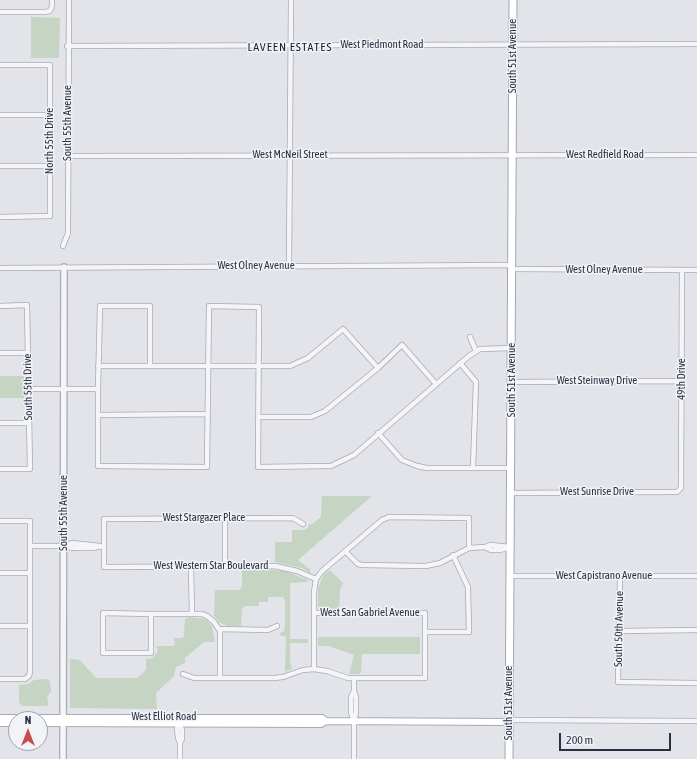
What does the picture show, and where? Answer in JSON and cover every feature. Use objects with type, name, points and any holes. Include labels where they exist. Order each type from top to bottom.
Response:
[{"type":"main road","name":"South 51st Avenue","points":[[509,759],[513,0]]},
{"type":"main road","name":"West Elliot Road","points":[[0,718],[63,720],[322,718],[326,721],[509,721]]},
{"type":"main road","name":"West Elliot Road","points":[[48,722],[63,720]]},
{"type":"street","points":[[0,12],[50,11],[52,0]]},
{"type":"street","name":"South 55th Avenue","points":[[63,246],[68,233],[69,0]]},
{"type":"street","points":[[289,266],[291,0]]},
{"type":"street","name":"West Piedmont Road","points":[[68,46],[697,44]]},
{"type":"street","name":"North 55th Drive","points":[[0,65],[50,65],[50,216],[0,217]]},
{"type":"street","points":[[0,115],[50,114]]},
{"type":"street","name":"West McNeil Street","points":[[68,156],[512,155]]},
{"type":"street","name":"West Redfield Road","points":[[512,155],[697,155]]},
{"type":"street","points":[[0,166],[50,166]]},
{"type":"street","name":"West Olney Avenue","points":[[0,268],[289,266],[697,270]]},
{"type":"street","name":"South 55th Avenue","points":[[63,759],[65,389],[64,268]]},
{"type":"street","name":"49th Drive","points":[[681,488],[682,270]]},
{"type":"street","name":"South 55th Drive","points":[[0,306],[27,305],[30,470],[0,470]]},
{"type":"street","points":[[150,365],[150,306],[100,306],[98,366],[98,466],[207,467],[209,306],[259,307],[258,467],[331,466],[354,455],[460,363],[476,351],[491,348],[512,348]]},
{"type":"street","points":[[98,366],[290,366],[308,358],[343,329],[378,368]]},
{"type":"street","points":[[470,337],[476,351]]},
{"type":"street","points":[[259,417],[311,417],[325,411],[378,368],[402,345],[436,384]]},
{"type":"street","points":[[0,353],[28,353]]},
{"type":"street","points":[[460,363],[476,382],[473,468]]},
{"type":"street","name":"West Steinway Drive","points":[[512,382],[682,381]]},
{"type":"street","points":[[28,389],[98,389]]},
{"type":"street","points":[[99,416],[207,414]]},
{"type":"street","points":[[0,423],[29,423]]},
{"type":"street","points":[[378,433],[402,460],[417,466],[427,468],[511,468]]},
{"type":"street","name":"West Sunrise Drive","points":[[511,493],[677,492],[681,488]]},
{"type":"street","name":"West Stargazer Place","points":[[104,546],[104,518],[293,518],[303,524]]},
{"type":"street","points":[[225,518],[225,566]]},
{"type":"street","points":[[314,669],[314,585],[316,579],[322,571],[382,520],[389,518],[469,518],[469,548]]},
{"type":"street","points":[[0,522],[30,521],[30,672],[25,679],[0,679]]},
{"type":"street","points":[[30,546],[64,546],[72,543],[104,546]]},
{"type":"street","points":[[345,551],[358,564],[371,566],[432,566],[469,548],[485,548],[491,545],[510,547]]},
{"type":"street","name":"West Western Star Boulevard","points":[[104,546],[104,566],[283,567],[316,579]]},
{"type":"street","name":"West San Gabriel Avenue","points":[[314,613],[425,613],[425,632],[469,632],[468,587],[453,555]]},
{"type":"street","points":[[191,566],[192,614]]},
{"type":"street","points":[[0,573],[30,573]]},
{"type":"street","name":"West Capistrano Avenue","points":[[510,576],[697,576]]},
{"type":"street","name":"South 50th Avenue","points":[[620,576],[618,682],[697,683]]},
{"type":"street","points":[[151,614],[151,653],[103,652],[103,613],[202,614],[208,616],[219,630],[220,678]]},
{"type":"street","points":[[0,626],[30,626]]},
{"type":"street","points":[[219,630],[268,630],[277,626]]},
{"type":"street","points":[[619,631],[697,630]]},
{"type":"street","points":[[184,674],[194,678],[279,678],[303,670],[314,669],[327,671],[344,677],[354,678],[425,678],[425,632]]},
{"type":"street","points":[[354,678],[354,691],[356,697],[356,713],[354,721],[354,759]]},
{"type":"street","points":[[179,720],[177,729],[180,743],[180,759]]},
{"type":"street","name":"West Elliot Road","points":[[509,721],[697,721]]},
{"type":"green space","points":[[31,17],[60,18],[59,58],[31,58]]},
{"type":"green space","points":[[0,376],[24,376],[24,398],[0,398]]},
{"type":"green space","points":[[322,496],[372,496],[298,560],[310,569],[310,573],[302,568],[275,562],[275,542],[292,542],[292,530],[304,530],[308,528],[309,524],[312,524],[321,517]]},
{"type":"green space","points":[[242,570],[285,571],[308,580],[308,582],[290,583],[290,639],[308,639],[308,643],[290,643],[290,662],[292,669],[285,672],[286,636],[281,636],[280,633],[284,631],[285,626],[285,600],[283,597],[268,597],[268,602],[259,602],[259,606],[245,606],[242,609],[241,626],[227,626],[219,622],[214,616],[215,590],[239,590],[242,587]]},
{"type":"green space","points":[[330,570],[343,583],[340,590],[339,609],[322,610],[318,606],[318,588],[324,574]]},
{"type":"green space","points":[[189,617],[206,619],[212,626],[215,642],[204,642],[185,658],[185,663],[176,667],[174,676],[156,693],[157,709],[70,708],[70,659],[80,660],[96,678],[137,678],[146,670],[146,659],[152,658],[157,653],[158,650],[156,646],[173,646],[175,645],[174,638],[182,638],[184,636],[185,619]]},
{"type":"green space","points":[[318,637],[420,637],[420,654],[362,654],[361,672],[359,674],[349,674],[354,655],[329,646],[318,646]]},
{"type":"green space","points":[[47,679],[50,681],[51,691],[47,698],[49,705],[22,706],[19,702],[19,685],[28,684],[34,680]]},
{"type":"district","name":"LAVEEN ESTATES","points":[[290,47]]}]
